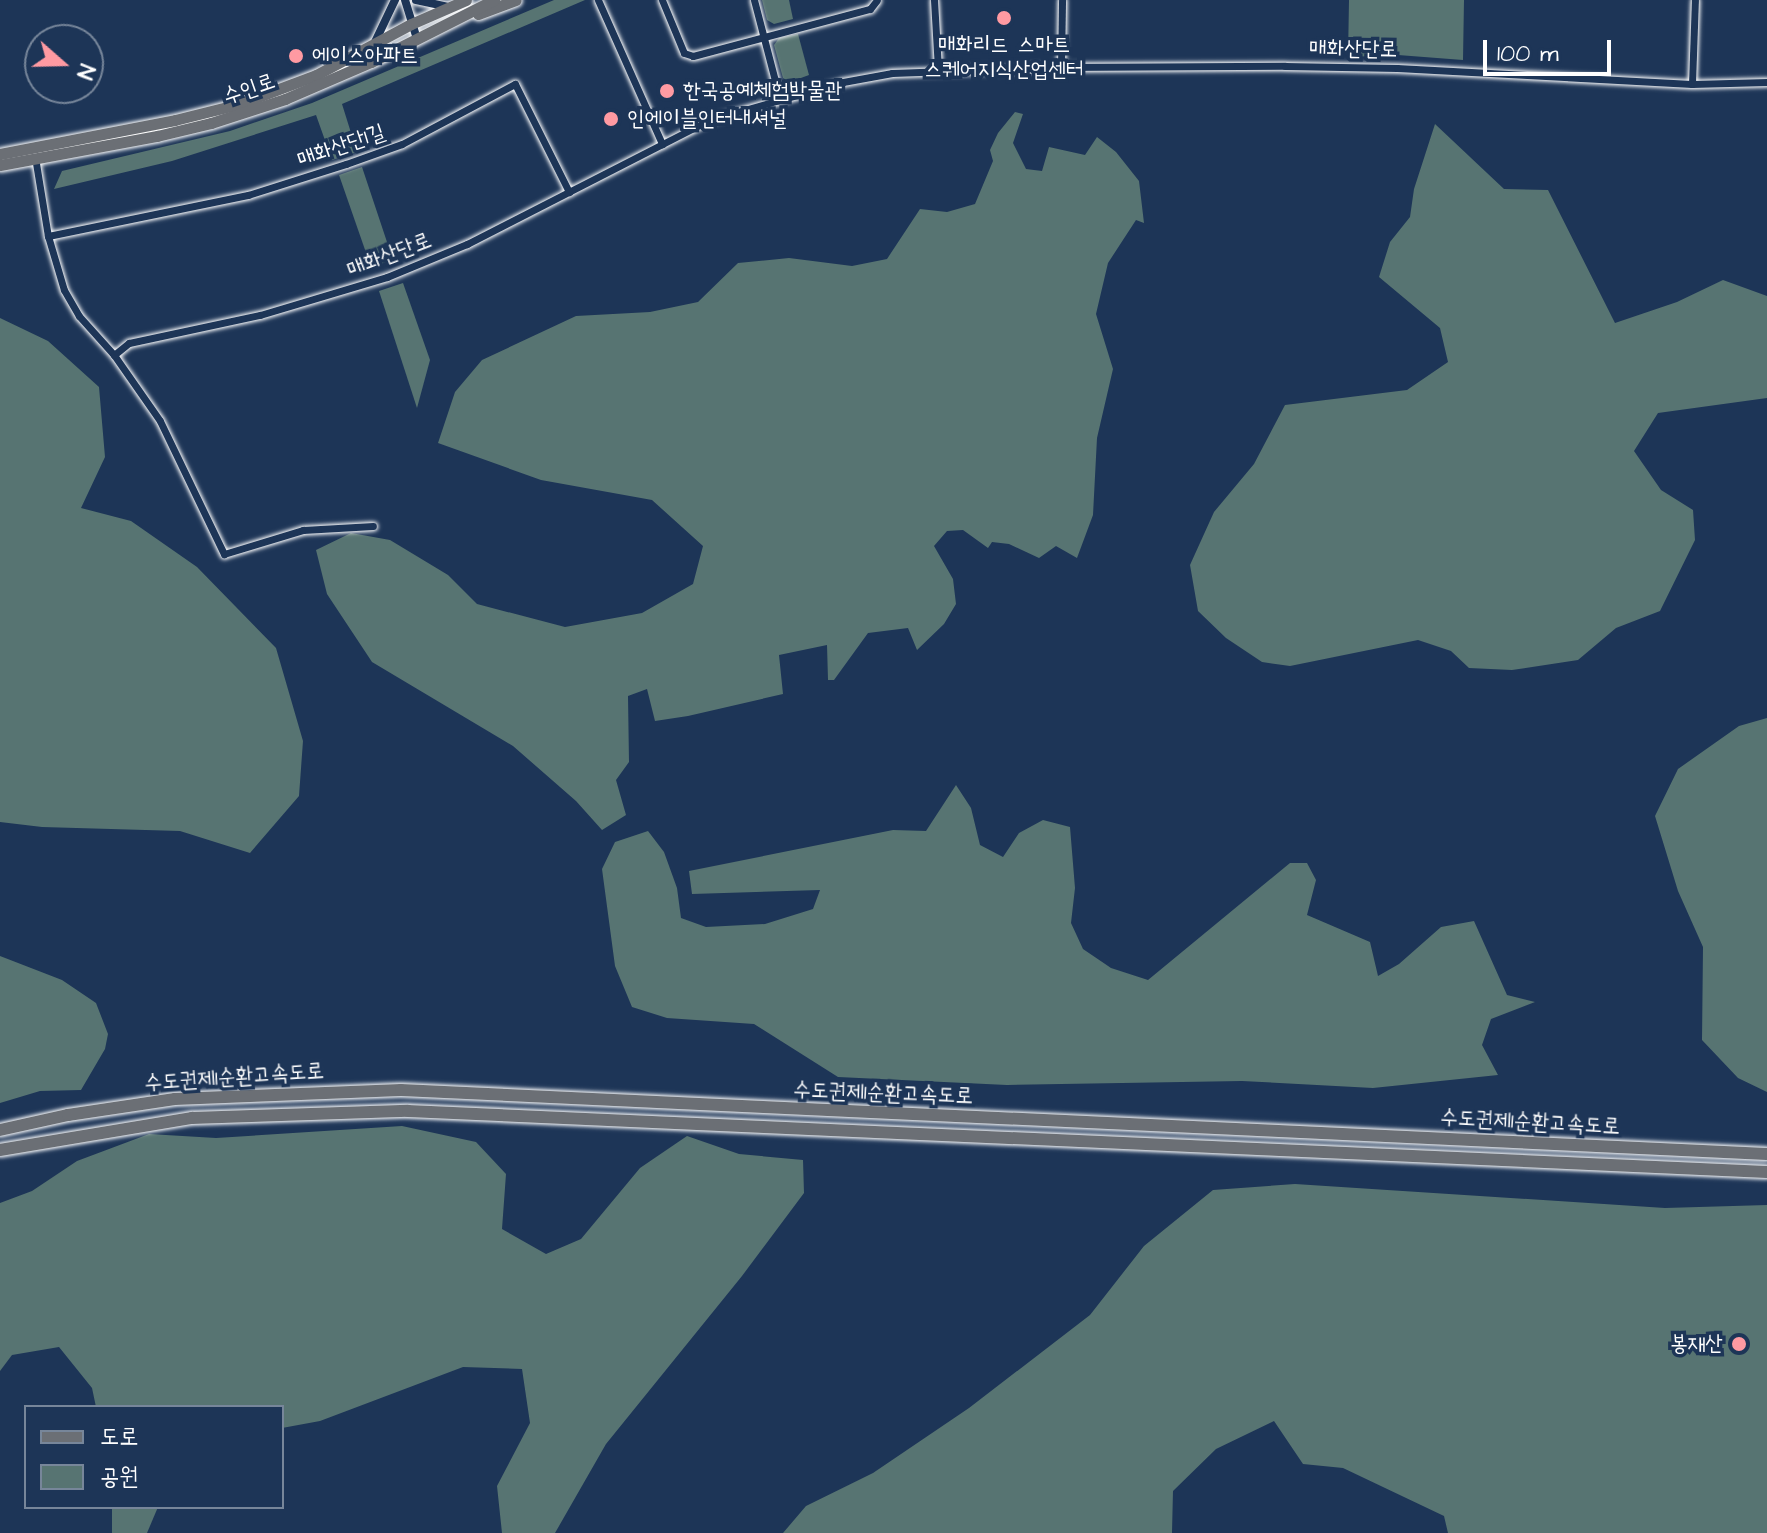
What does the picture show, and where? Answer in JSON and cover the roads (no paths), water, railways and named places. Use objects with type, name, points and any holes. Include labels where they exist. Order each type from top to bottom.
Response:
[{"type":"highway","name":"수도권제1순환고속도로","points":[[0,1130],[68,1115],[175,1099],[401,1090],[1767,1154]]},
{"type":"highway","name":"수도권제1순환고속도로","points":[[0,1150],[192,1118],[408,1111],[1767,1172]]},
{"type":"main road","name":"수인로","points":[[0,154],[175,120],[239,104],[316,75],[411,24],[466,0]]},
{"type":"main road","name":"수인로","points":[[0,165],[211,123],[325,83],[494,0]]},
{"type":"main road","points":[[457,18],[516,0]]},
{"type":"street","points":[[373,45],[395,0]]},
{"type":"street","points":[[405,0],[417,39]]},
{"type":"street","points":[[416,0],[454,4]]},
{"type":"street","points":[[598,0],[662,144]]},
{"type":"street","points":[[662,0],[687,56],[870,9],[877,0]]},
{"type":"street","points":[[754,0],[780,100]]},
{"type":"street","points":[[934,0],[938,70]]},
{"type":"street","points":[[1061,67],[1062,0]]},
{"type":"street","points":[[1692,84],[1695,0]]},
{"type":"street","name":"매화산단로","points":[[114,355],[129,343],[260,315],[376,281],[467,244],[709,120],[843,82],[938,70],[1061,67],[1397,68],[1692,84],[1767,82]]},
{"type":"street","name":"매화산단1길","points":[[48,236],[248,195],[346,164],[402,144],[515,84],[569,192]]},
{"type":"street","points":[[35,157],[48,236],[64,290],[79,316],[114,355],[176,448],[224,554],[303,530],[373,526]]},
{"type":"place","name":"매화리드 스마트 스퀘어지식산업센터","points":[[1004,18]]},
{"type":"place","name":"에이스아파트","points":[[296,56]]},
{"type":"place","name":"한국공예체험박물관","points":[[667,91]]},
{"type":"place","name":"인에이블인터내셔널","points":[[611,119]]},
{"type":"place","name":"봉재산","points":[[1739,1344]]}]
